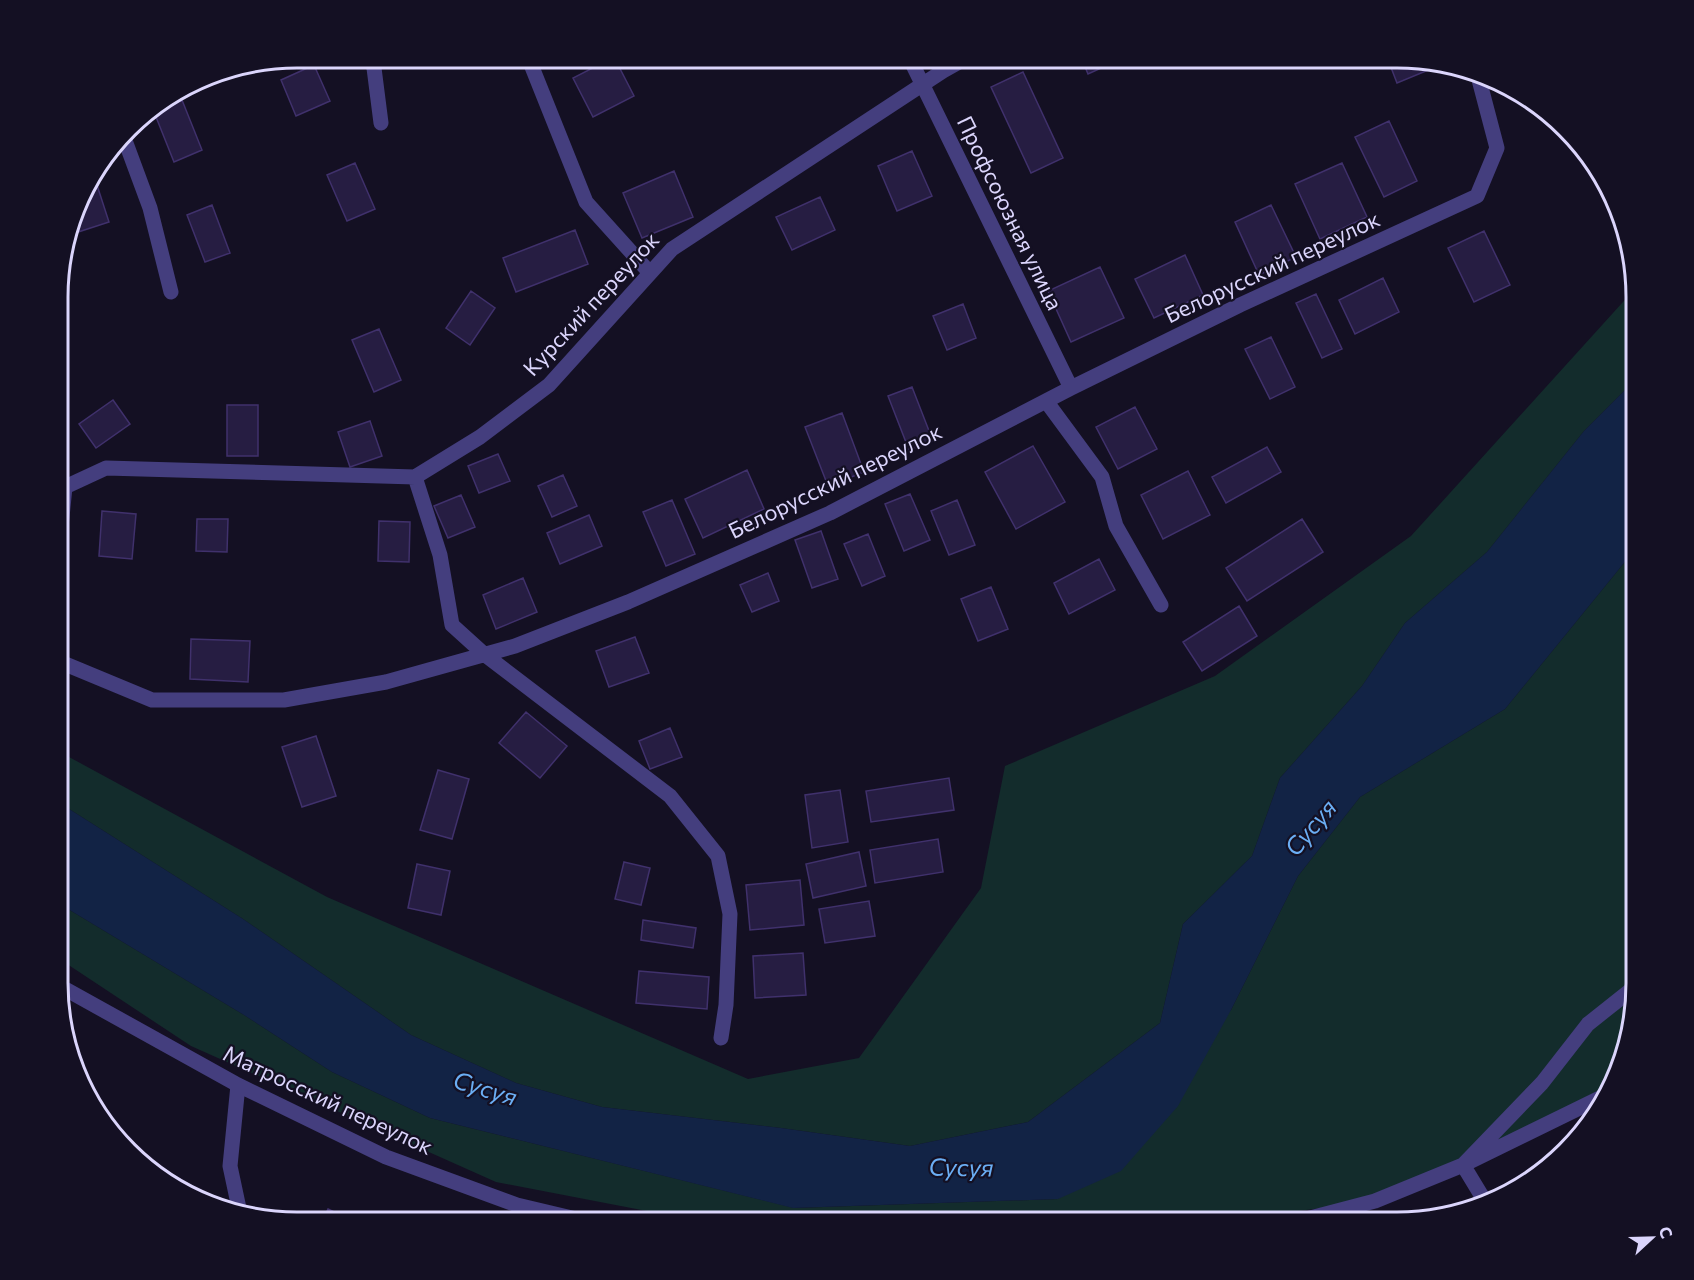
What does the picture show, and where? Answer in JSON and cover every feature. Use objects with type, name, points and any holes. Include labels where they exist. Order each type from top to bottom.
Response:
[{"type":"street","points":[[374,68],[381,123]]},
{"type":"street","points":[[532,68],[586,202],[650,273]]},
{"type":"street","name":"Профсоюзная улица","points":[[914,68],[1071,388]]},
{"type":"street","name":"Курский переулок","points":[[415,477],[480,437],[549,385],[672,249],[948,68]]},
{"type":"street","name":"Белорусский переулок","points":[[67,665],[152,700],[284,700],[386,682],[515,646],[628,602],[830,513],[1046,400],[1240,306],[1477,196],[1497,148],[1480,83]]},
{"type":"street","points":[[126,144],[150,208],[171,292]]},
{"type":"street","points":[[1046,400],[1102,477],[1116,526],[1161,605]]},
{"type":"street","points":[[67,487],[106,468],[415,477],[440,555],[452,625],[484,654],[670,796],[718,856],[730,914],[726,1005],[721,1038]]},
{"type":"street","name":"Матросский переулок","points":[[67,990],[238,1085],[386,1157],[477,1191],[526,1213]]},
{"type":"street","points":[[1463,1165],[1542,1083],[1588,1024],[1626,994]]},
{"type":"street","points":[[238,1085],[230,1166],[238,1205]]},
{"type":"street","points":[[1328,1213],[1375,1200],[1463,1165],[1594,1101]]},
{"type":"street","points":[[1463,1165],[1482,1196]]},
{"type":"green space","points":[[1626,299],[1626,389],[1584,431],[1487,552],[1405,623],[1362,686],[1280,778],[1252,856],[1183,924],[1160,1023],[1028,1122],[910,1146],[602,1107],[516,1083],[411,1035],[243,919],[67,808],[67,756],[327,897],[748,1079],[859,1058],[981,888],[1005,766],[1215,676],[1411,536]]},
{"type":"green space","points":[[1626,560],[1626,998],[1619,1043],[1595,1100],[1375,1201],[1283,1213],[657,1213],[496,1182],[191,1046],[67,964],[67,908],[244,1015],[332,1072],[430,1118],[794,1208],[1058,1199],[1231,1010],[1298,876],[1360,797],[1505,709]]},
{"type":"water","name":"Сусуя","points":[[1626,389],[1626,560],[1505,709],[1360,797],[1298,876],[1231,1010],[1178,1106],[1121,1171],[1058,1199],[793,1208],[430,1118],[332,1072],[244,1015],[67,908],[67,808],[243,919],[411,1035],[516,1083],[602,1107],[910,1146],[1028,1122],[1160,1023],[1183,924],[1252,856],[1280,778],[1362,686],[1405,623],[1487,552],[1584,431]]},
{"type":"building","points":[[307,68],[315,68],[330,101],[296,116],[281,80]]},
{"type":"building","points":[[593,68],[620,68],[634,96],[593,117],[573,78]]},
{"type":"building","points":[[1086,68],[1101,68],[1088,74]]},
{"type":"building","points":[[1391,68],[1430,70],[1397,83]]},
{"type":"building","points":[[1023,72],[1063,158],[1031,173],[991,87]]},
{"type":"building","points":[[182,100],[202,150],[174,162],[156,116]]},
{"type":"building","points":[[1389,121],[1417,181],[1384,197],[1355,137]]},
{"type":"building","points":[[912,151],[932,196],[897,211],[878,166]]},
{"type":"building","points":[[355,163],[375,209],[347,221],[327,175]]},
{"type":"building","points":[[1342,163],[1367,217],[1320,239],[1295,184]]},
{"type":"building","points":[[674,171],[693,217],[642,238],[623,193]]},
{"type":"building","points":[[97,184],[109,222],[77,233]]},
{"type":"building","points":[[820,197],[835,230],[792,250],[776,217]]},
{"type":"building","points":[[212,205],[230,253],[205,262],[187,215]]},
{"type":"building","points":[[1271,205],[1296,257],[1259,275],[1235,222]]},
{"type":"building","points":[[575,230],[588,264],[516,292],[503,258]]},
{"type":"building","points":[[1484,231],[1510,285],[1474,302],[1448,248]]},
{"type":"building","points":[[1185,255],[1203,295],[1154,318],[1135,279]]},
{"type":"building","points":[[1100,267],[1124,318],[1071,342],[1048,291]]},
{"type":"building","points":[[1383,278],[1399,312],[1355,334],[1339,300]]},
{"type":"building","points":[[471,291],[495,308],[470,345],[446,328]]},
{"type":"building","points":[[1316,294],[1342,349],[1322,358],[1296,303]]},
{"type":"building","points":[[963,304],[976,338],[947,350],[933,316]]},
{"type":"building","points":[[379,329],[401,380],[374,392],[352,340]]},
{"type":"building","points":[[1271,337],[1295,387],[1270,399],[1245,349]]},
{"type":"building","points":[[912,387],[933,441],[909,450],[888,396]]},
{"type":"building","points":[[113,400],[130,424],[96,448],[79,424]]},
{"type":"building","points":[[227,405],[258,405],[258,456],[227,456]]},
{"type":"building","points":[[1135,407],[1157,449],[1118,469],[1096,427]]},
{"type":"building","points":[[842,413],[864,472],[828,486],[805,427]]},
{"type":"building","points":[[370,421],[382,456],[350,467],[338,432]]},
{"type":"building","points":[[1033,446],[1065,502],[1016,529],[985,472]]},
{"type":"building","points":[[1267,447],[1281,472],[1226,503],[1212,477]]},
{"type":"building","points":[[498,454],[510,481],[479,493],[468,466]]},
{"type":"building","points":[[747,470],[764,509],[703,538],[685,499]]},
{"type":"building","points":[[1188,471],[1210,515],[1163,539],[1141,495]]},
{"type":"building","points":[[563,475],[577,506],[552,517],[538,486]]},
{"type":"building","points":[[910,494],[930,540],[904,551],[885,504]]},
{"type":"building","points":[[461,495],[475,527],[448,538],[434,506]]},
{"type":"building","points":[[672,500],[695,554],[666,566],[643,512]]},
{"type":"building","points":[[957,500],[975,545],[949,555],[931,511]]},
{"type":"building","points":[[102,511],[136,514],[132,559],[99,556]]},
{"type":"building","points":[[589,515],[602,546],[560,564],[547,533]]},
{"type":"building","points":[[197,519],[228,519],[227,552],[196,551]]},
{"type":"building","points":[[1302,519],[1323,552],[1247,601],[1226,568]]},
{"type":"building","points":[[379,521],[410,522],[409,562],[378,561]]},
{"type":"building","points":[[821,531],[838,579],[812,588],[795,540]]},
{"type":"building","points":[[868,534],[885,576],[862,586],[844,544]]},
{"type":"building","points":[[1099,559],[1115,590],[1069,614],[1054,583]]},
{"type":"building","points":[[768,573],[779,601],[752,612],[740,585]]},
{"type":"building","points":[[523,578],[537,612],[496,629],[483,595]]},
{"type":"building","points":[[991,587],[1008,629],[978,641],[961,599]]},
{"type":"building","points":[[1239,606],[1257,636],[1202,671],[1183,642]]},
{"type":"building","points":[[635,637],[649,673],[609,687],[596,651]]},
{"type":"building","points":[[191,639],[250,641],[248,682],[190,679]]},
{"type":"building","points":[[526,712],[567,746],[540,778],[499,743]]},
{"type":"building","points":[[670,728],[682,757],[650,769],[639,741]]},
{"type":"building","points":[[316,736],[336,796],[302,807],[282,747]]},
{"type":"building","points":[[438,770],[469,779],[452,839],[420,830]]},
{"type":"building","points":[[949,778],[954,810],[871,822],[866,791]]},
{"type":"building","points":[[840,790],[848,842],[812,848],[805,795]]},
{"type":"building","points":[[938,839],[943,872],[875,883],[870,850]]},
{"type":"building","points":[[859,852],[866,886],[813,898],[806,864]]},
{"type":"building","points":[[624,862],[650,868],[641,905],[615,899]]},
{"type":"building","points":[[417,864],[450,871],[441,915],[408,908]]},
{"type":"building","points":[[800,880],[804,925],[750,930],[746,885]]},
{"type":"building","points":[[869,901],[875,936],[825,943],[819,909]]},
{"type":"building","points":[[643,920],[696,928],[693,948],[641,940]]},
{"type":"building","points":[[803,953],[806,995],[755,998],[753,956]]},
{"type":"building","points":[[639,971],[709,977],[707,1009],[636,1003]]}]
